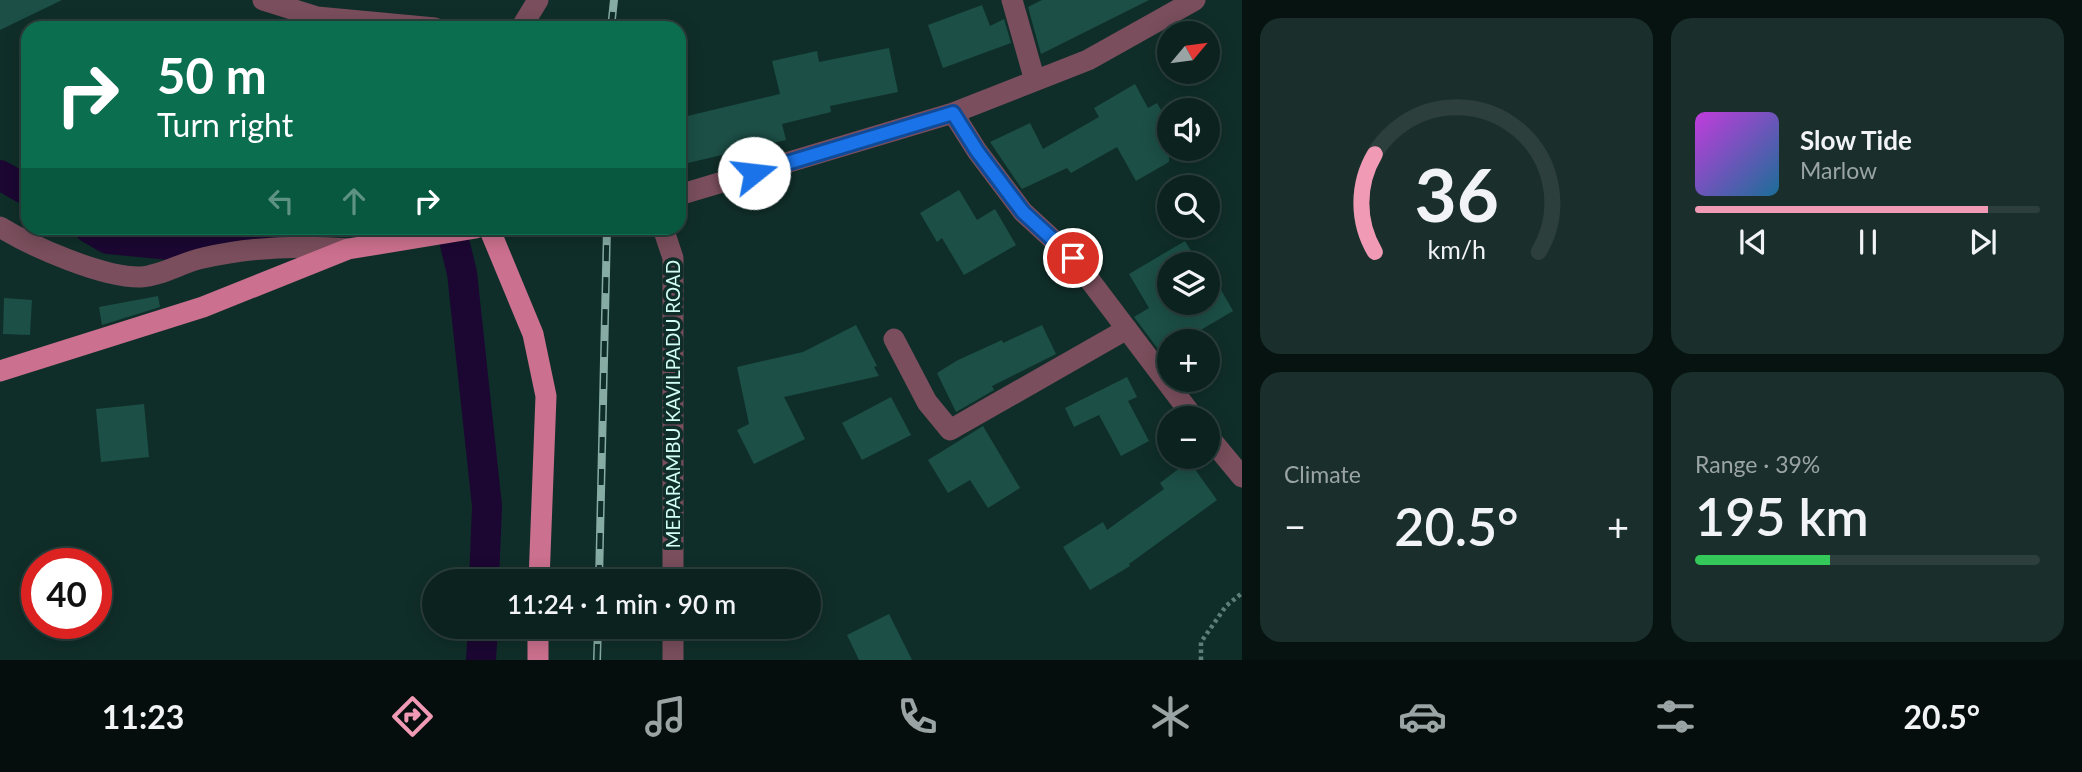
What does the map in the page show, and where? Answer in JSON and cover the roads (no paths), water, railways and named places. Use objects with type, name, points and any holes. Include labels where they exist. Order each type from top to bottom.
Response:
[{"type":"main road","points":[[0,371],[203,307],[348,248],[432,235]]},
{"type":"main road","points":[[492,235],[533,334],[546,396],[539,569]]},
{"type":"main road","points":[[538,639],[538,660]]},
{"type":"street","points":[[263,0],[317,17],[360,21]]},
{"type":"street","points":[[525,21],[538,0]]},
{"type":"street","points":[[1012,0],[1035,81]]},
{"type":"street","points":[[686,193],[953,113],[1088,60],[1195,0]]},
{"type":"street","points":[[953,113],[977,151],[1023,212],[1073,258],[1185,406]]},
{"type":"street","points":[[0,227],[85,267],[142,277],[202,258],[234,253],[297,245],[348,248]]},
{"type":"street","name":"MEPARAMBU KAVILPADU ROAD","points":[[665,235],[673,258],[673,569]]},
{"type":"street","points":[[894,339],[927,402],[950,430],[1127,329]]},
{"type":"street","points":[[1220,450],[1242,477]]},
{"type":"street","points":[[673,639],[673,660]]},
{"type":"waterway","points":[[0,175],[21,187]]},
{"type":"waterway","points":[[101,235],[108,239],[170,245],[242,235]]},
{"type":"waterway","points":[[453,235],[462,273],[487,506],[484,569]]},
{"type":"waterway","points":[[481,660],[482,639]]},
{"type":"railway","points":[[612,21],[614,0]]},
{"type":"railway","points":[[599,569],[607,235]]},
{"type":"railway","points":[[597,660],[598,639]]}]
